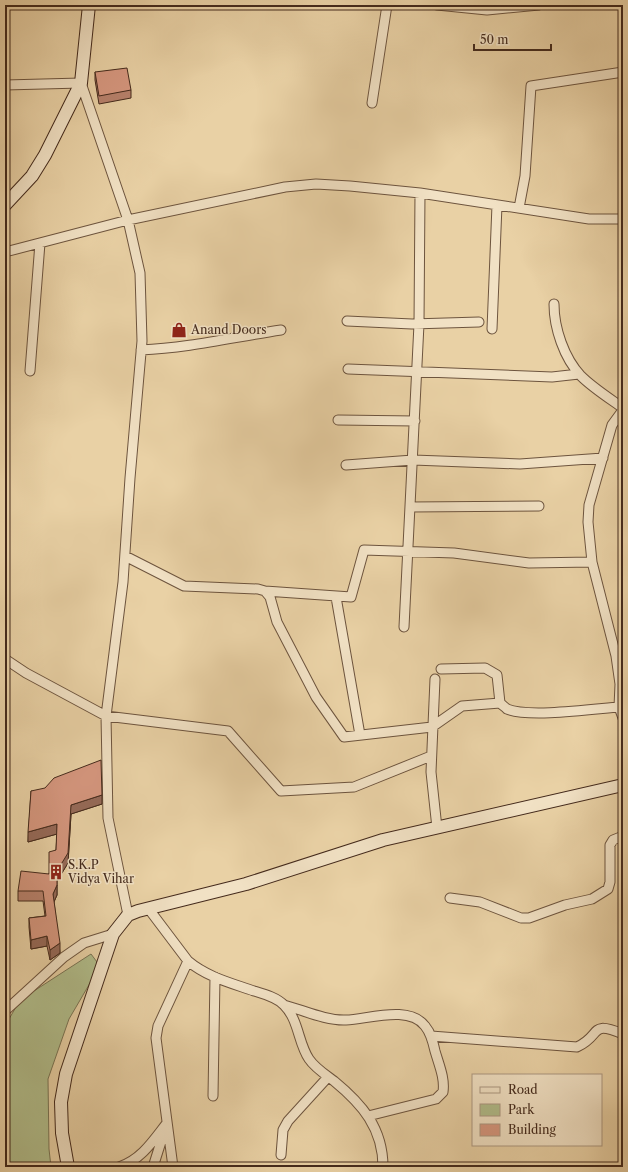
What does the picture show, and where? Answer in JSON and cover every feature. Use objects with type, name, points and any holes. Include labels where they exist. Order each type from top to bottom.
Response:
[{"type":"main road","points":[[5,204],[32,176],[45,155],[81,83],[90,5]]},
{"type":"main road","points":[[68,1167],[61,1118],[61,1102],[66,1074],[113,934],[128,915],[148,908],[246,884],[344,851],[623,785]]},
{"type":"street","points":[[372,103],[387,5]]},
{"type":"street","points":[[437,5],[487,10],[539,5]]},
{"type":"street","points":[[519,208],[526,166],[531,86],[623,72]]},
{"type":"street","points":[[5,85],[81,83],[128,220],[140,273],[141,350],[123,582],[106,716],[108,818],[128,915]]},
{"type":"street","points":[[5,252],[128,220],[285,187],[316,184],[420,193],[589,219],[623,218]]},
{"type":"street","points":[[404,627],[419,324],[420,193]]},
{"type":"street","points":[[492,329],[497,205]]},
{"type":"street","points":[[30,371],[40,243]]},
{"type":"street","points":[[554,304],[554,317],[557,328],[566,353],[579,374],[623,409],[612,425],[589,505],[588,522],[592,562],[622,684],[619,707],[623,718]]},
{"type":"street","points":[[346,321],[419,324],[479,322]]},
{"type":"street","points":[[141,350],[184,347],[281,330]]},
{"type":"street","points":[[348,369],[552,377],[579,374]]},
{"type":"street","points":[[338,420],[415,421]]},
{"type":"street","points":[[346,465],[413,460],[520,464],[602,458]]},
{"type":"street","points":[[410,507],[539,506]]},
{"type":"street","points":[[124,556],[184,586],[258,589],[265,591],[336,597],[351,597],[364,550],[454,554],[529,563],[592,562]]},
{"type":"street","points":[[265,591],[270,597],[276,622],[323,707],[344,737],[432,727],[462,706],[500,703]]},
{"type":"street","points":[[336,597],[360,735]]},
{"type":"street","points":[[5,659],[26,673],[106,716],[228,731],[281,791],[354,787],[431,756]]},
{"type":"street","points":[[441,669],[485,668],[491,670],[496,675],[500,703],[506,708],[534,712],[619,707]]},
{"type":"street","points":[[436,679],[432,727],[431,772],[437,828]]},
{"type":"street","points":[[450,898],[480,902],[521,918],[529,918],[565,905],[592,899],[608,889],[610,882],[610,844],[613,840],[623,836]]},
{"type":"street","points":[[148,908],[188,961],[196,968],[215,977],[273,998],[284,1005],[331,1018],[345,1020],[393,1014],[418,1018],[431,1036],[444,1082],[443,1092],[436,1099],[368,1116]]},
{"type":"street","points":[[5,1011],[64,957],[84,943],[113,934]]},
{"type":"street","points":[[173,1167],[157,1050],[157,1032],[158,1026],[188,961]]},
{"type":"street","points":[[213,1096],[215,977]]},
{"type":"street","points":[[284,1005],[296,1024],[303,1049],[310,1061],[355,1098],[368,1116],[378,1138],[383,1167]]},
{"type":"street","points":[[431,1036],[577,1047],[586,1043],[596,1029],[602,1027],[623,1034]]},
{"type":"street","points":[[281,1155],[283,1130],[288,1122],[328,1077]]},
{"type":"street","points":[[119,1167],[136,1159],[147,1149],[167,1123]]},
{"type":"street","points":[[153,1167],[167,1123]]},
{"type":"green space","points":[[91,954],[100,966],[69,1019],[48,1079],[49,1149],[51,1167],[5,1167],[5,1026],[20,1000]]},
{"type":"building","points":[[127,68],[131,90],[99,96],[95,72]]},
{"type":"building","name":"S.K.P Vidya Vihar","points":[[101,760],[102,795],[71,805],[68,853],[57,871],[57,885],[53,894],[60,943],[50,950],[47,936],[31,940],[29,918],[46,916],[43,891],[18,891],[21,871],[49,874],[49,852],[56,850],[57,824],[28,832],[31,791],[45,788],[54,778]]},
{"type":"place","name":"Anand Doors","points":[[179,330]]},
{"type":"place","name":"S.K.P Vidya Vihar","points":[[56,872]]}]
